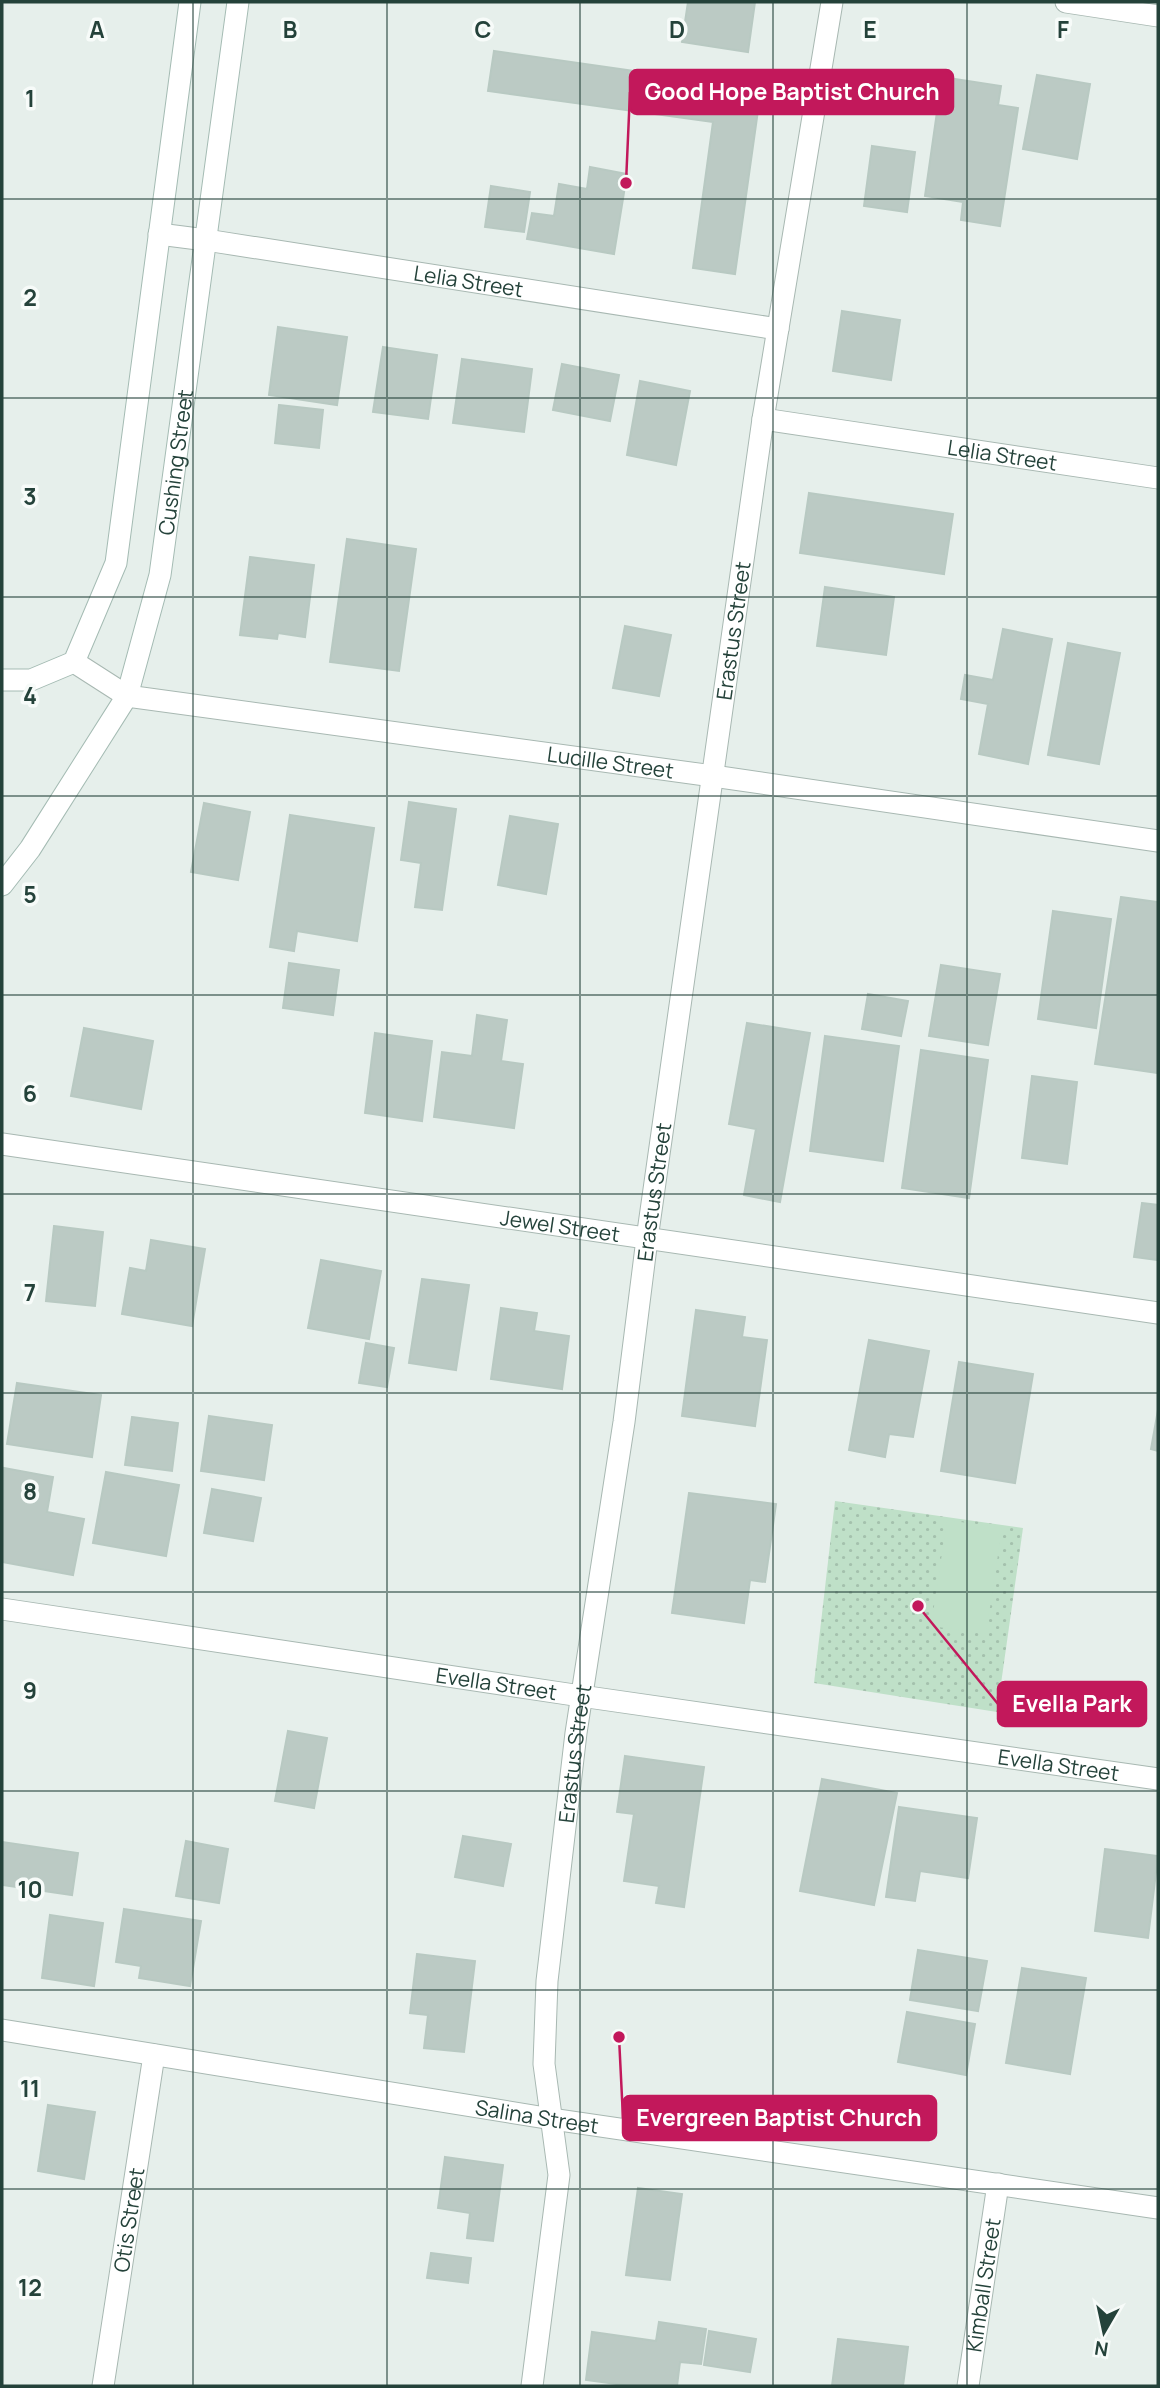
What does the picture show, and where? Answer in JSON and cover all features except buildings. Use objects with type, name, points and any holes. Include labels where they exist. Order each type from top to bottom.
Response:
[{"type":"street","points":[[2,680],[31,680],[74,662],[116,563],[190,2]]},
{"type":"street","name":"Cushing Street","points":[[2,885],[30,849],[127,696],[160,575],[238,2]]},
{"type":"street","name":"Erastus Street","points":[[532,2386],[559,2175],[544,2064],[547,1981],[581,1696],[624,1422],[647,1239],[763,419],[832,2]]},
{"type":"street","points":[[1066,2],[1158,16]]},
{"type":"street","name":"Lelia Street","points":[[159,234],[778,329]]},
{"type":"street","name":"Lelia Street","points":[[763,419],[1158,478]]},
{"type":"street","name":"Lucille Street","points":[[74,662],[127,696],[713,776],[1158,841]]},
{"type":"street","name":"Jewel Street","points":[[2,1144],[1158,1313]]},
{"type":"street","name":"Evella Street","points":[[2,1609],[1158,1779]]},
{"type":"street","name":"Salina Street","points":[[2,2030],[552,2119],[1158,2208]]},
{"type":"street","name":"Otis Street","points":[[103,2386],[154,2055]]},
{"type":"street","name":"Kimball Street","points":[[968,2386],[998,2184]]},
{"type":"green space","points":[[835,1501],[1023,1528],[997,1712],[814,1683]]},
{"type":"green space","points":[[947,1520],[1002,1528],[986,1634],[931,1626]]},
{"type":"place","name":"Good Hope Baptist Church","points":[[626,183]]},
{"type":"place","name":"Evella Park","points":[[918,1606]]},
{"type":"place","name":"Evergreen Baptist Church","points":[[619,2037]]}]
